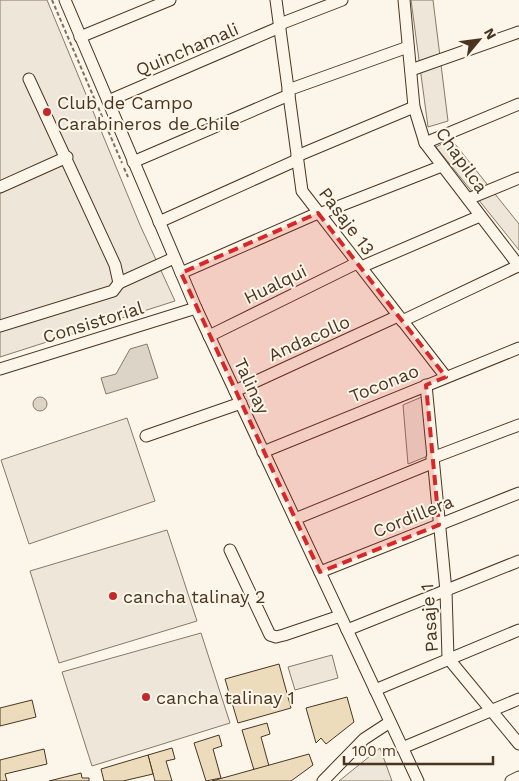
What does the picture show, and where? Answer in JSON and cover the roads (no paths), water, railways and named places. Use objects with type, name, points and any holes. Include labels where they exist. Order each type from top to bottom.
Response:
[{"type":"street","name":"Talinay","points":[[65,0],[196,308],[418,781]]},
{"type":"street","points":[[80,37],[170,0]]},
{"type":"street","name":"Pasaje 13","points":[[276,0],[302,191],[446,377]]},
{"type":"street","name":"Quinchamali","points":[[108,101],[342,0]]},
{"type":"street","name":"Chapilca","points":[[404,0],[414,107],[425,143],[518,266]]},
{"type":"street","points":[[411,70],[519,32]]},
{"type":"street","points":[[134,162],[288,92],[408,47]]},
{"type":"street","points":[[29,79],[67,157],[115,265],[118,282]]},
{"type":"street","points":[[425,143],[519,104]]},
{"type":"street","points":[[159,222],[297,158],[414,107]]},
{"type":"street","points":[[0,188],[67,157]]},
{"type":"street","points":[[181,273],[319,213],[442,166]]},
{"type":"street","points":[[468,199],[519,178]]},
{"type":"street","name":"Hualqui","points":[[209,336],[359,265],[480,216]]},
{"type":"street","points":[[0,326],[113,291],[118,282],[174,258]]},
{"type":"street","name":"Andacollo","points":[[235,391],[518,266]]},
{"type":"street","name":"Consistorial","points":[[0,369],[196,308]]},
{"type":"street","name":"Toconao","points":[[263,452],[519,348]]},
{"type":"street","name":"Pasaje 1","points":[[426,385],[446,591],[448,658],[519,744]]},
{"type":"street","points":[[146,436],[240,403]]},
{"type":"street","points":[[295,519],[519,425]]},
{"type":"street","name":"Cordillera","points":[[320,572],[519,493]]},
{"type":"street","points":[[230,550],[270,634],[276,637],[284,635],[340,616]]},
{"type":"street","points":[[347,630],[519,561]]},
{"type":"street","points":[[375,690],[519,630]]},
{"type":"street","points":[[402,748],[519,699]]},
{"type":"street","points":[[323,781],[364,739],[390,722]]},
{"type":"street","points":[[511,781],[519,778]]},
{"type":"place","name":"Club de Campo Carabineros de Chile","points":[[47,112]]},
{"type":"place","name":"cancha talinay 2","points":[[113,596]]},
{"type":"place","name":"cancha talinay 1","points":[[146,697]]}]
